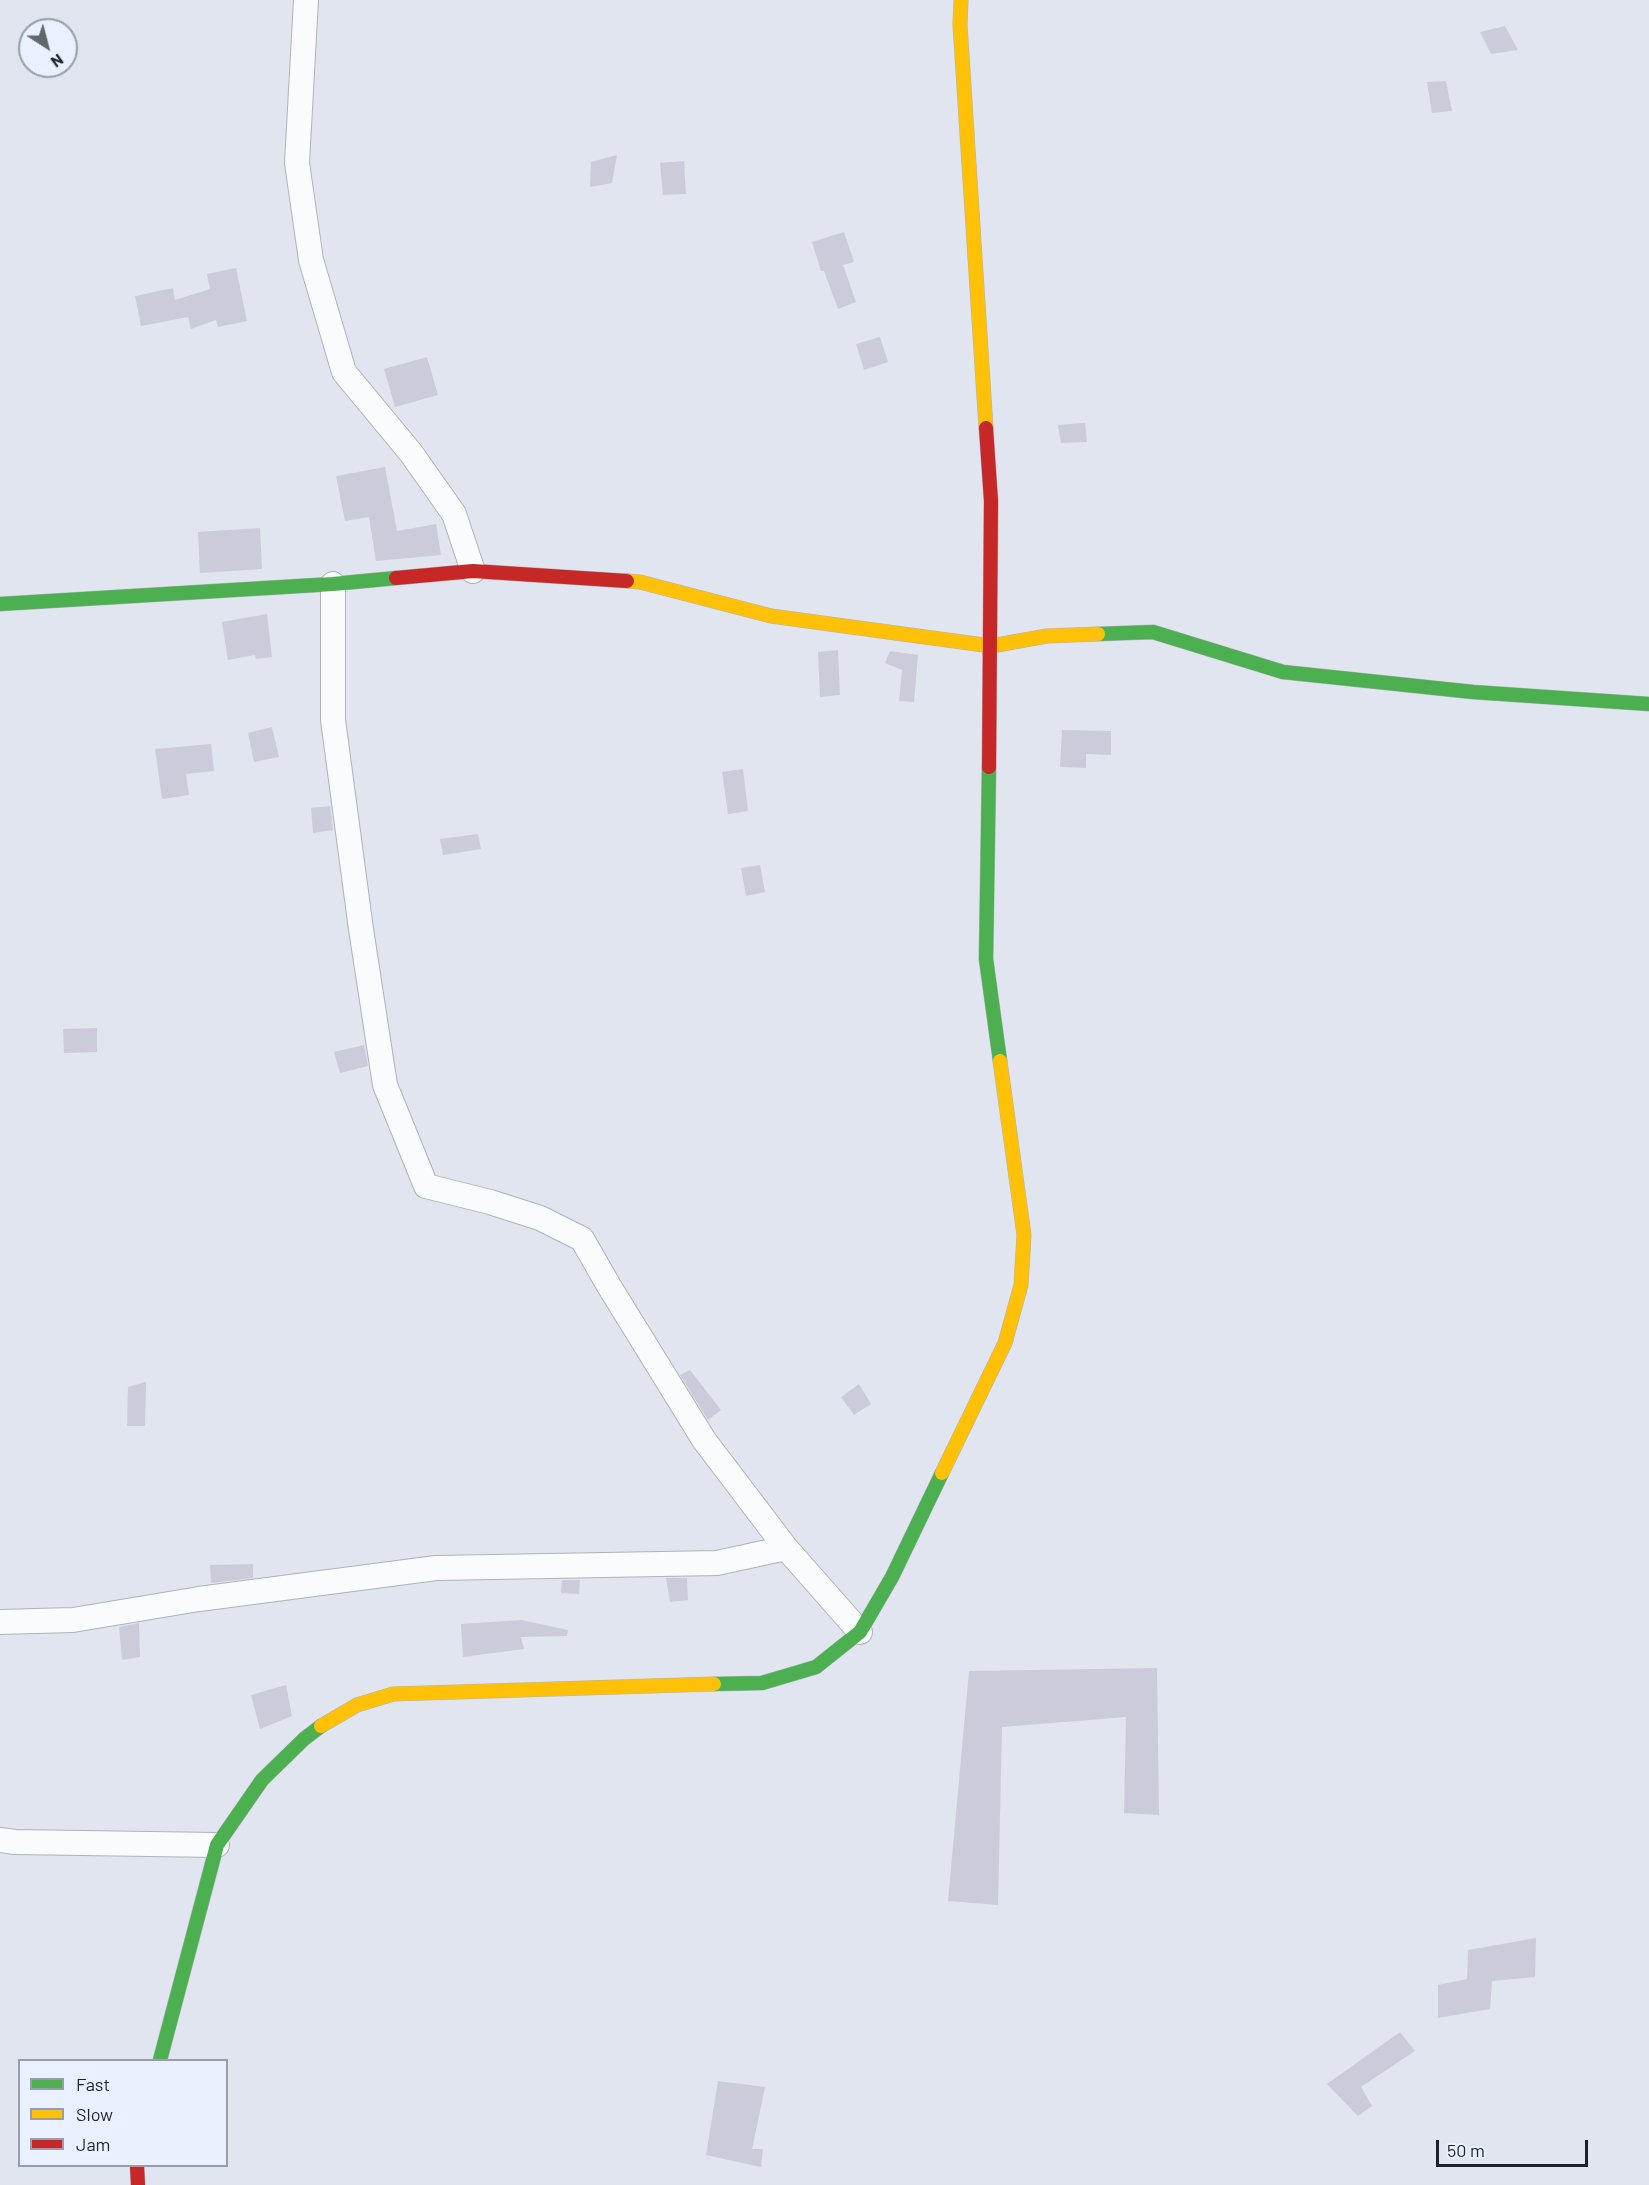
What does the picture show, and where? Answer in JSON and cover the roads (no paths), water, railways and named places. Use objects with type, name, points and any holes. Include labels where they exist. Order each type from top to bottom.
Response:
[{"type":"main road","points":[[161,2059],[217,1845],[262,1780],[304,1739],[329,1720],[357,1705],[393,1694],[762,1683],[816,1667],[860,1632],[892,1577],[1005,1343],[1021,1285],[1024,1235],[986,959],[992,501],[960,25],[961,0]]},
{"type":"main road","points":[[0,604],[333,584],[473,571],[640,582],[771,616],[991,646],[1047,636],[1154,632],[1283,672],[1473,692],[1649,704]]},
{"type":"main road","points":[[137,2167],[138,2185]]},
{"type":"street","points":[[306,0],[297,163],[311,260],[344,372],[411,453],[454,514],[473,571]]},
{"type":"street","points":[[333,584],[333,720],[362,940],[385,1085],[426,1186],[490,1202],[540,1218],[582,1239],[705,1440],[786,1548],[860,1632]]},
{"type":"street","points":[[0,1622],[73,1620],[199,1599],[435,1568],[717,1563],[786,1548]]},
{"type":"street","points":[[0,1840],[217,1845]]}]
